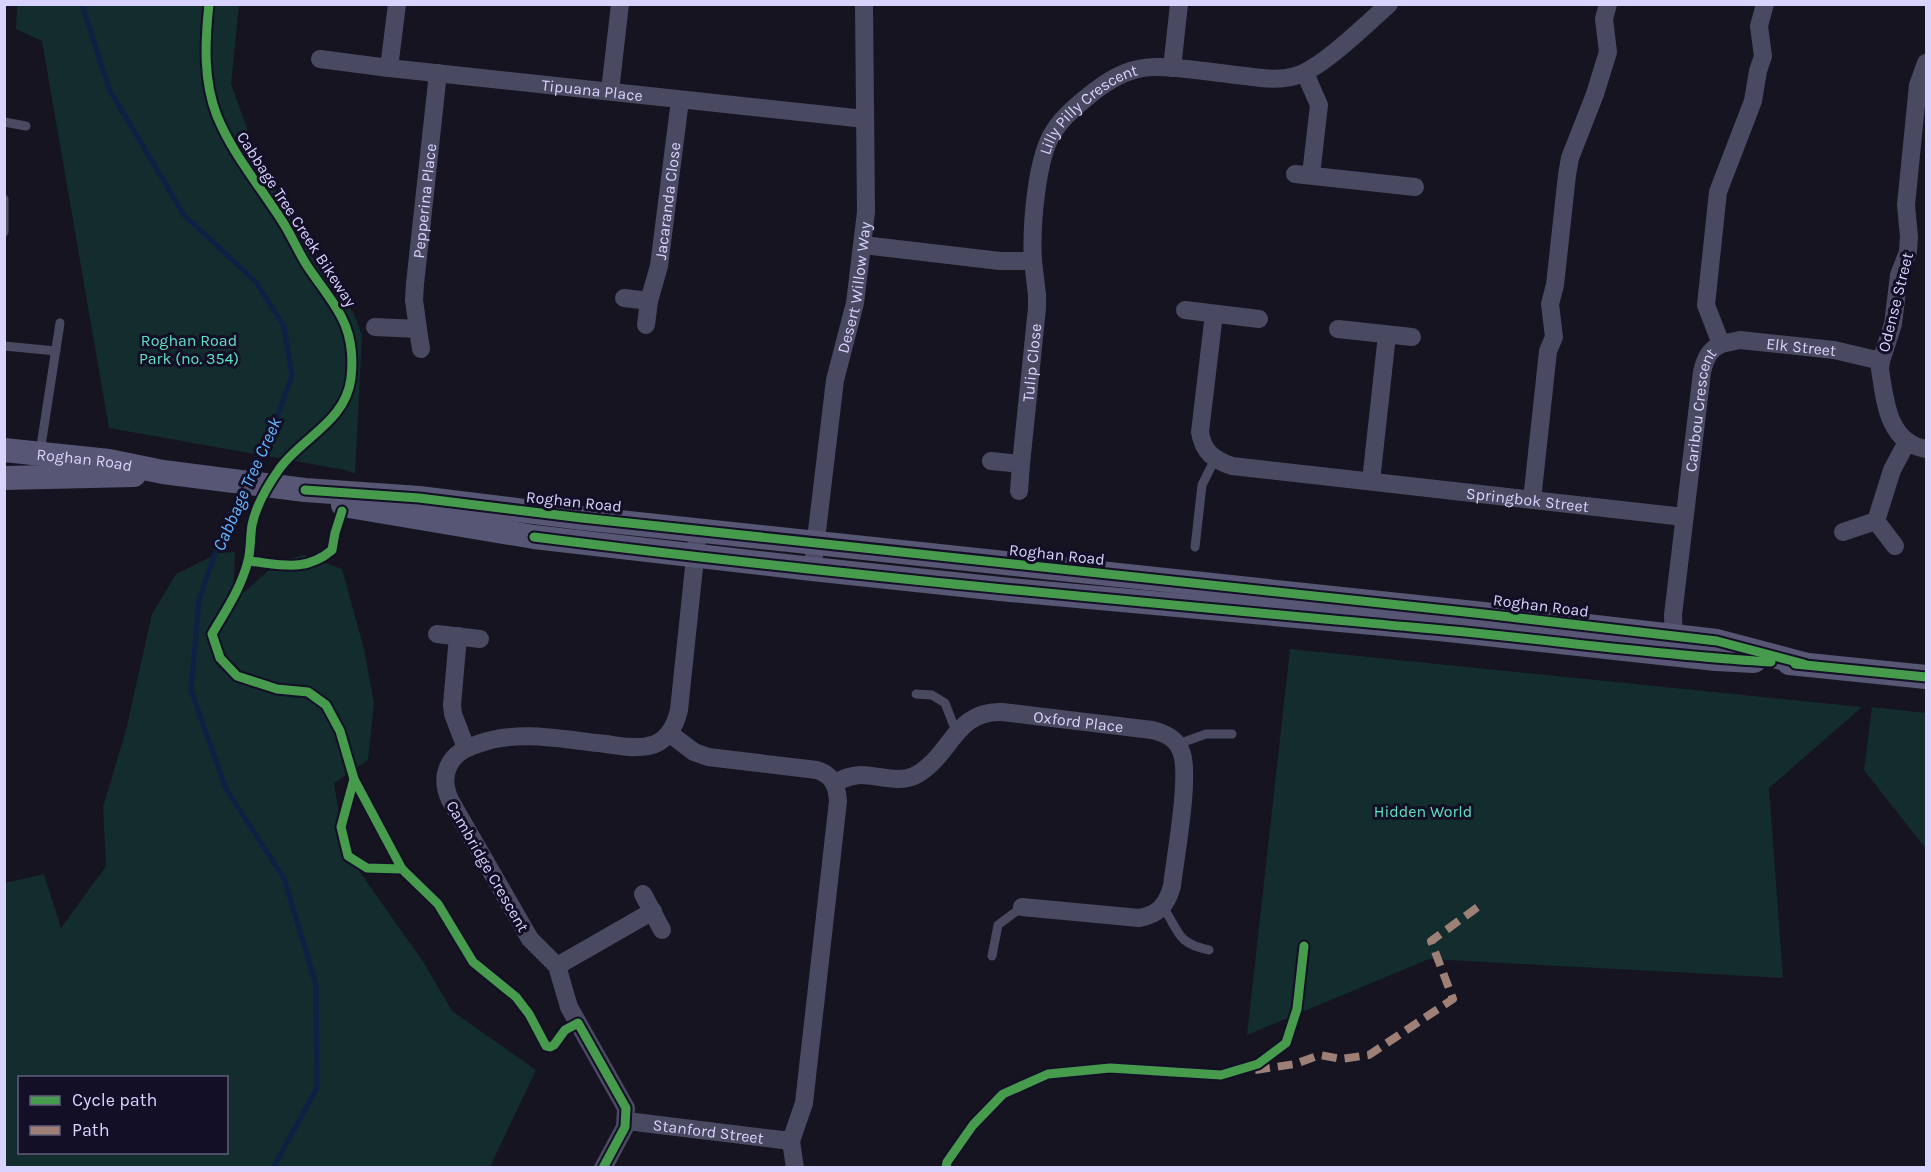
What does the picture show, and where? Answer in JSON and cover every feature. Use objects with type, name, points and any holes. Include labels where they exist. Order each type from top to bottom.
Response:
[{"type":"main road","name":"Roghan Road","points":[[4,450],[38,466],[106,477],[174,473],[298,489],[419,498],[582,518],[1484,614],[1674,645]]},
{"type":"main road","name":"Roghan Road","points":[[4,478],[38,466]]},
{"type":"main road","name":"Roghan Road","points":[[298,489],[344,505],[393,515],[534,537],[1010,590],[1439,629],[1674,645],[1717,641],[1803,664],[1926,677]]},
{"type":"street","points":[[389,68],[397,4]]},
{"type":"street","points":[[610,92],[620,4]]},
{"type":"street","name":"Desert Willow Way","points":[[812,569],[835,380],[853,313],[863,245],[866,212],[864,4]]},
{"type":"street","points":[[1172,68],[1179,4]]},
{"type":"street","name":"Lilly Pilly Crescent","points":[[1033,261],[1032,233],[1042,160],[1053,132],[1082,101],[1122,73],[1146,68],[1172,68],[1267,79],[1288,78],[1305,73],[1389,4]]},
{"type":"street","points":[[1532,500],[1548,351],[1554,337],[1550,304],[1555,285],[1567,175],[1570,158],[1595,94],[1608,52],[1604,19],[1608,4]]},
{"type":"street","name":"Caribou Crescent","points":[[1674,645],[1684,518],[1702,372],[1711,351],[1722,344],[1706,305],[1718,192],[1753,101],[1763,52],[1759,26],[1765,4]]},
{"type":"street","name":"Tipuana Place","points":[[320,59],[438,74],[865,119]]},
{"type":"street","name":"Odense Street","points":[[1906,442],[1891,422],[1882,382],[1881,361],[1891,333],[1899,275],[1906,260],[1918,246],[1906,214],[1918,85],[1926,63]]},
{"type":"street","points":[[1305,73],[1319,105],[1303,174],[1415,187]]},
{"type":"street","name":"Pepperina Place","points":[[421,349],[414,300],[438,74]]},
{"type":"street","name":"Jacaranda Close","points":[[646,325],[649,300],[659,266],[680,100]]},
{"type":"street","points":[[863,245],[1000,261],[1033,261]]},
{"type":"street","name":"Tulip Close","points":[[1018,491],[1037,308],[1033,261]]},
{"type":"street","points":[[624,298],[649,300]]},
{"type":"street","points":[[1185,310],[1259,319]]},
{"type":"street","points":[[1214,314],[1200,432],[1204,448],[1215,459]]},
{"type":"street","points":[[375,327],[418,328]]},
{"type":"street","points":[[1338,329],[1412,338]]},
{"type":"street","points":[[1371,481],[1387,335]]},
{"type":"street","name":"Elk Street","points":[[1722,344],[1740,340],[1823,349],[1881,361]]},
{"type":"street","points":[[1876,521],[1892,470],[1906,442],[1926,450]]},
{"type":"street","name":"Springbok Street","points":[[1215,459],[1232,466],[1684,518]]},
{"type":"street","points":[[991,461],[1021,464]]},
{"type":"street","points":[[1843,532],[1876,521]]},
{"type":"street","points":[[1876,521],[1894,546]]},
{"type":"street","points":[[458,636],[452,705],[466,748],[496,739],[525,736],[639,747],[657,744],[669,733],[679,710],[698,529]]},
{"type":"street","points":[[437,634],[480,639]]},
{"type":"street","name":"Oxford Place","points":[[834,783],[843,778],[859,775],[896,779],[912,777],[930,765],[974,717],[993,711],[1152,730],[1162,733],[1178,744]]},
{"type":"street","points":[[669,733],[694,752],[708,757],[817,770],[829,776],[834,783],[838,801],[804,1103],[791,1141],[795,1167]]},
{"type":"street","points":[[1022,907],[1129,918],[1149,916],[1163,907],[1172,886],[1185,779],[1184,759],[1178,744]]},
{"type":"street","name":"Cambridge Crescent","points":[[466,748],[451,761],[447,769],[446,793],[530,939],[557,966]]},
{"type":"street","points":[[644,894],[662,930]]},
{"type":"street","points":[[603,1167],[622,1134],[627,1121],[626,1108],[566,1000],[557,966],[653,912]]},
{"type":"street","name":"Stanford Street","points":[[627,1121],[791,1141]]},
{"type":"lane","points":[[4,122],[26,126]]},
{"type":"lane","points":[[4,199],[4,232]]},
{"type":"lane","points":[[38,466],[60,323]]},
{"type":"lane","points":[[4,346],[56,351]]},
{"type":"lane","points":[[1195,547],[1202,485],[1215,459]]},
{"type":"lane","points":[[916,694],[932,695],[945,703],[957,734]]},
{"type":"lane","points":[[1178,744],[1206,734],[1232,734]]},
{"type":"lane","points":[[992,956],[998,925],[1022,907]]},
{"type":"lane","points":[[1163,907],[1184,941],[1209,950]]},
{"type":"green space","name":"Roghan Road Park (no. 354)","points":[[17,5],[239,5],[231,84],[261,167],[354,314],[362,335],[355,474],[345,470],[109,428],[42,41],[16,29]]},
{"type":"green space","points":[[235,552],[233,602],[279,561],[304,555],[342,569],[364,649],[374,703],[368,760],[334,783],[345,851],[424,963],[452,1011],[536,1070],[490,1167],[5,1167],[5,883],[44,874],[61,928],[106,866],[103,807],[126,730],[152,614],[176,574],[219,553]]},
{"type":"green space","name":"Hidden World","points":[[1290,649],[1862,707],[1769,788],[1783,978],[1429,959],[1247,1035]]},
{"type":"green space","points":[[1872,707],[1926,713],[1926,849],[1864,770]]},
{"type":"waterway","name":"Cabbage Tree Creek","points":[[82,4],[109,89],[184,215],[256,282],[284,326],[292,376],[274,425],[249,475]]},
{"type":"waterway","name":"Cabbage Tree Creek","points":[[243,489],[224,527],[199,600],[191,690],[226,789],[284,878],[316,985],[317,1088],[273,1168]]},
{"type":"marked path","points":[[1255,1070],[1295,1064],[1320,1055],[1341,1059],[1369,1055],[1453,999],[1431,941],[1482,904]]},
{"type":"cycle path","name":"Cabbage Tree Creek Bikeway","points":[[209,4],[206,46],[207,75],[217,116],[239,158],[284,224],[306,264],[341,316],[347,329],[352,359],[351,378],[341,406],[322,428],[289,457],[263,495],[252,525],[245,571],[233,599],[212,634],[220,658],[237,676],[277,689],[308,692],[326,705],[340,731],[354,779],[402,869]]},
{"type":"cycle path","points":[[305,490],[419,498],[582,518],[1717,641],[1804,664]]},
{"type":"cycle path","points":[[248,561],[292,565],[312,562],[322,557],[332,550],[342,511]]},
{"type":"cycle path","points":[[534,537],[972,586],[1771,662]]},
{"type":"cycle path","points":[[1795,664],[1926,677]]},
{"type":"cycle path","points":[[354,779],[341,827],[348,856],[367,868],[402,869],[438,904],[473,962],[516,997],[529,1014],[546,1046],[554,1045],[565,1030],[578,1023],[626,1108],[625,1127],[603,1168]]},
{"type":"cycle path","points":[[946,1168],[947,1162],[973,1125],[1003,1094],[1048,1074],[1110,1068],[1221,1075],[1258,1064],[1286,1043],[1297,1009],[1304,946]]}]
